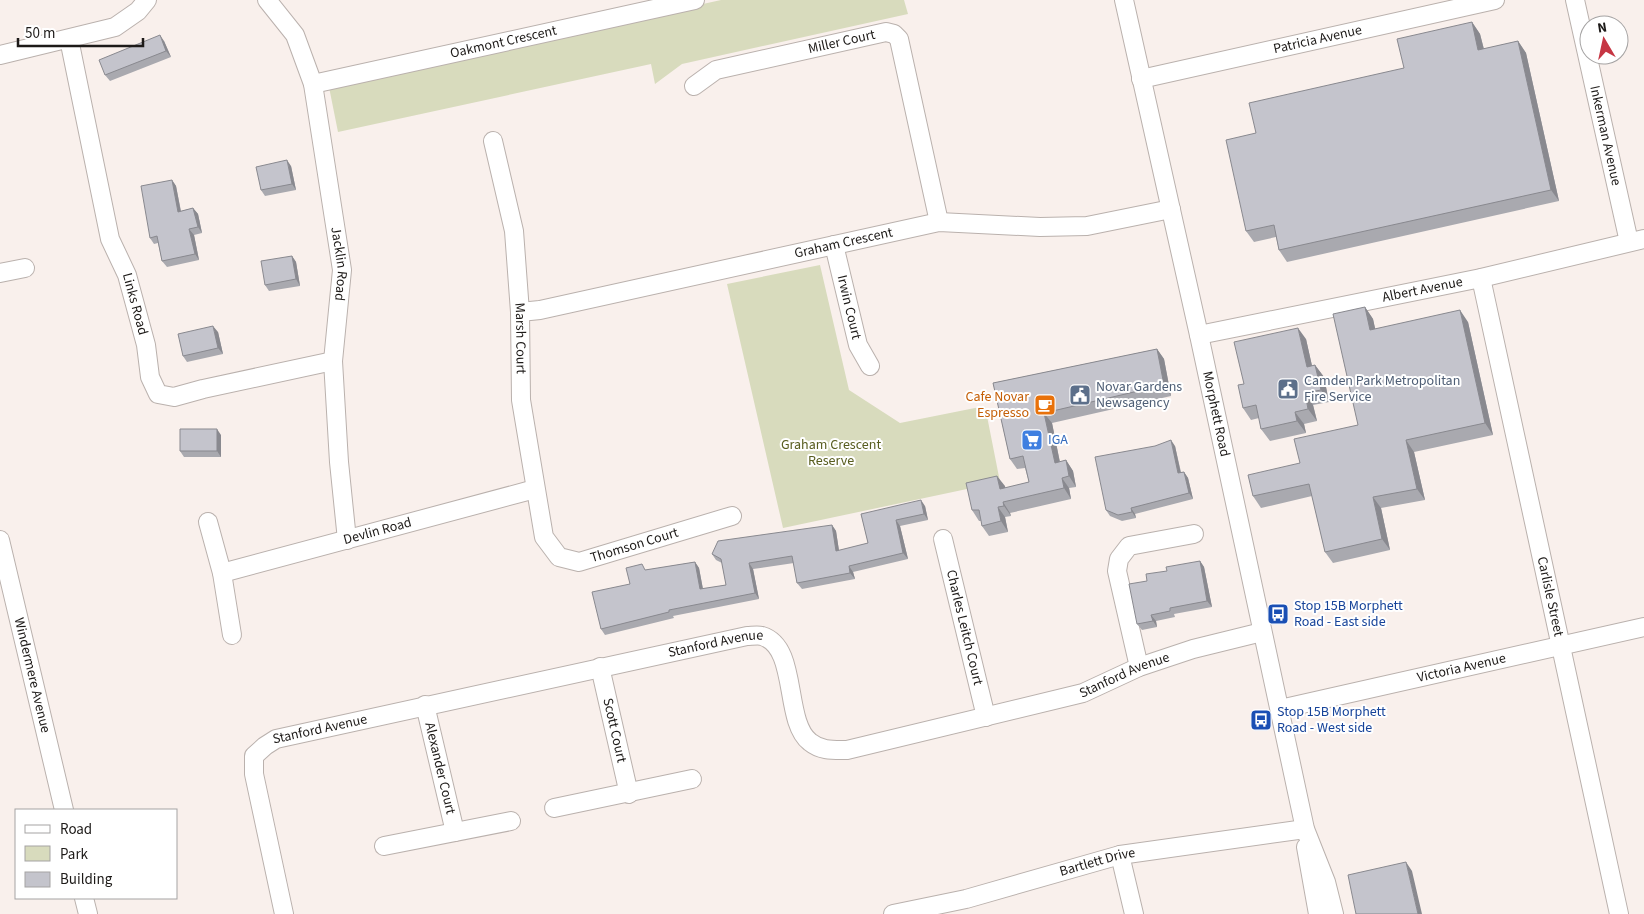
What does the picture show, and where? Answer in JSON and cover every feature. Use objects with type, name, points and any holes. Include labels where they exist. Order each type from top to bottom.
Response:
[{"type":"street","points":[[0,55],[69,40],[114,27],[138,11],[147,0]]},
{"type":"street","name":"Jacklin Road","points":[[267,0],[295,36],[313,84],[342,270],[333,361],[339,462],[347,540]]},
{"type":"street","name":"Oakmont Crescent","points":[[313,84],[695,0]]},
{"type":"street","name":"Morphett Road","points":[[1124,0],[1199,335],[1305,828],[1326,882],[1334,914]]},
{"type":"street","name":"Patricia Avenue","points":[[1141,79],[1495,0]]},
{"type":"street","name":"Inkerman Avenue","points":[[1575,0],[1636,240]]},
{"type":"street","name":"Miller Court","points":[[694,86],[716,70],[886,32],[894,34],[899,39],[939,222]]},
{"type":"street","name":"Links Road","points":[[69,40],[110,239],[127,276],[146,345],[150,377],[158,394],[174,397],[203,388],[333,361]]},
{"type":"street","name":"Marsh Court","points":[[494,141],[514,231],[520,312],[520,400],[544,537]]},
{"type":"street","name":"Graham Crescent","points":[[520,312],[540,310],[939,222],[1087,226],[1171,209]]},
{"type":"street","name":"Albert Avenue","points":[[1199,335],[1481,278],[1636,240]]},
{"type":"street","name":"Irwin Court","points":[[834,245],[858,345],[870,366]]},
{"type":"street","points":[[0,273],[25,268]]},
{"type":"street","name":"Carlisle Street","points":[[1481,278],[1620,914]]},
{"type":"street","name":"Devlin Road","points":[[222,573],[535,489]]},
{"type":"street","name":"Thomson Court","points":[[544,537],[559,557],[579,562],[732,516]]},
{"type":"street","points":[[208,522],[222,573],[232,635]]},
{"type":"street","points":[[1139,666],[1117,571],[1119,559],[1130,546],[1194,534]]},
{"type":"street","name":"Charles Leitch Court","points":[[943,539],[986,717]]},
{"type":"street","name":"Windermere Avenue","points":[[0,540],[64,809]]},
{"type":"street","name":"Victoria Avenue","points":[[1280,709],[1644,627]]},
{"type":"street","name":"Stanford Avenue","points":[[284,914],[254,774],[254,756],[264,746],[276,739],[600,667],[747,636],[763,636],[775,645],[784,661],[800,730],[810,742],[825,750],[847,750],[1083,693],[1139,666],[1193,649],[1262,632]]},
{"type":"street","name":"Scott Court","points":[[600,667],[629,794]]},
{"type":"street","name":"Alexander Court","points":[[425,705],[455,832]]},
{"type":"street","points":[[554,808],[629,794],[692,779]]},
{"type":"street","name":"Alexander Court","points":[[384,846],[511,821]]},
{"type":"street","name":"Morphett Road","points":[[1305,828],[1306,857],[1318,914]]},
{"type":"street","name":"Bartlett Drive","points":[[892,914],[966,899],[1120,855],[1305,828]]},
{"type":"street","points":[[1120,855],[1134,914]]},
{"type":"street","points":[[84,899],[88,914]]},
{"type":"green space","points":[[721,0],[904,0],[908,14],[682,64],[655,84],[651,64],[338,132],[329,87]]},
{"type":"green space","name":"Graham Crescent Reserve","points":[[820,265],[849,390],[900,423],[985,406],[1000,482],[783,528],[727,284]]},
{"type":"building","points":[[1472,22],[1478,50],[1518,41],[1551,190],[1279,250],[1274,225],[1246,231],[1226,140],[1256,133],[1249,103],[1404,68],[1397,39]]},
{"type":"building","points":[[160,35],[166,51],[105,75],[99,60]]},
{"type":"building","points":[[287,160],[292,184],[261,190],[256,167]]},
{"type":"building","points":[[172,180],[178,212],[193,208],[198,227],[189,229],[195,254],[162,261],[157,236],[150,238],[141,186]]},
{"type":"building","points":[[292,256],[296,279],[265,285],[261,261]]},
{"type":"building","points":[[1365,307],[1370,330],[1460,310],[1485,423],[1406,440],[1417,489],[1373,497],[1382,539],[1325,552],[1309,484],[1253,496],[1248,475],[1300,463],[1294,439],[1358,425],[1333,314]]},
{"type":"building","points":[[213,326],[218,348],[183,356],[178,334]]},
{"type":"building","name":"Camden Park Metropolitan Fire Service","points":[[1298,328],[1307,367],[1315,365],[1321,390],[1305,393],[1308,409],[1295,412],[1297,421],[1261,429],[1256,405],[1243,408],[1238,385],[1244,384],[1234,342]]},
{"type":"building","points":[[1157,349],[1164,385],[1044,413],[1055,463],[1066,460],[1069,476],[1062,478],[1064,488],[1003,502],[1004,506],[998,507],[1001,521],[982,526],[979,510],[972,510],[966,483],[997,476],[1000,489],[1029,482],[1023,456],[1010,459],[993,383]]},
{"type":"building","points":[[180,429],[217,429],[217,451],[180,451]]},
{"type":"building","points":[[1171,440],[1178,473],[1184,472],[1189,493],[1131,508],[1132,512],[1118,515],[1106,510],[1095,457],[1155,446]]},
{"type":"building","points":[[921,500],[924,514],[896,520],[903,553],[849,566],[850,573],[797,583],[792,556],[749,563],[755,593],[669,610],[669,612],[601,629],[592,592],[630,584],[626,568],[642,564],[645,570],[695,562],[700,589],[726,585],[721,559],[712,554],[718,541],[832,525],[836,551],[868,543],[861,514]]},
{"type":"building","points":[[1200,561],[1207,601],[1170,608],[1170,611],[1151,615],[1153,621],[1137,624],[1129,584],[1147,581],[1146,574],[1167,571],[1166,567]]},
{"type":"building","points":[[1406,862],[1418,914],[1356,914],[1348,875]]},
{"type":"place","name":"Camden Park Metropolitan Fire Service","points":[[1288,389]]},
{"type":"place","name":"Novar Gardens Newsagency","points":[[1080,395]]},
{"type":"place","name":"Cafe Novar Espresso","points":[[1045,405]]},
{"type":"place","name":"IGA","points":[[1032,440]]},
{"type":"place","name":"Stop 15B Morphett Road - East side","points":[[1278,614]]},
{"type":"place","name":"Stop 15B Morphett Road - West side","points":[[1261,720]]}]
